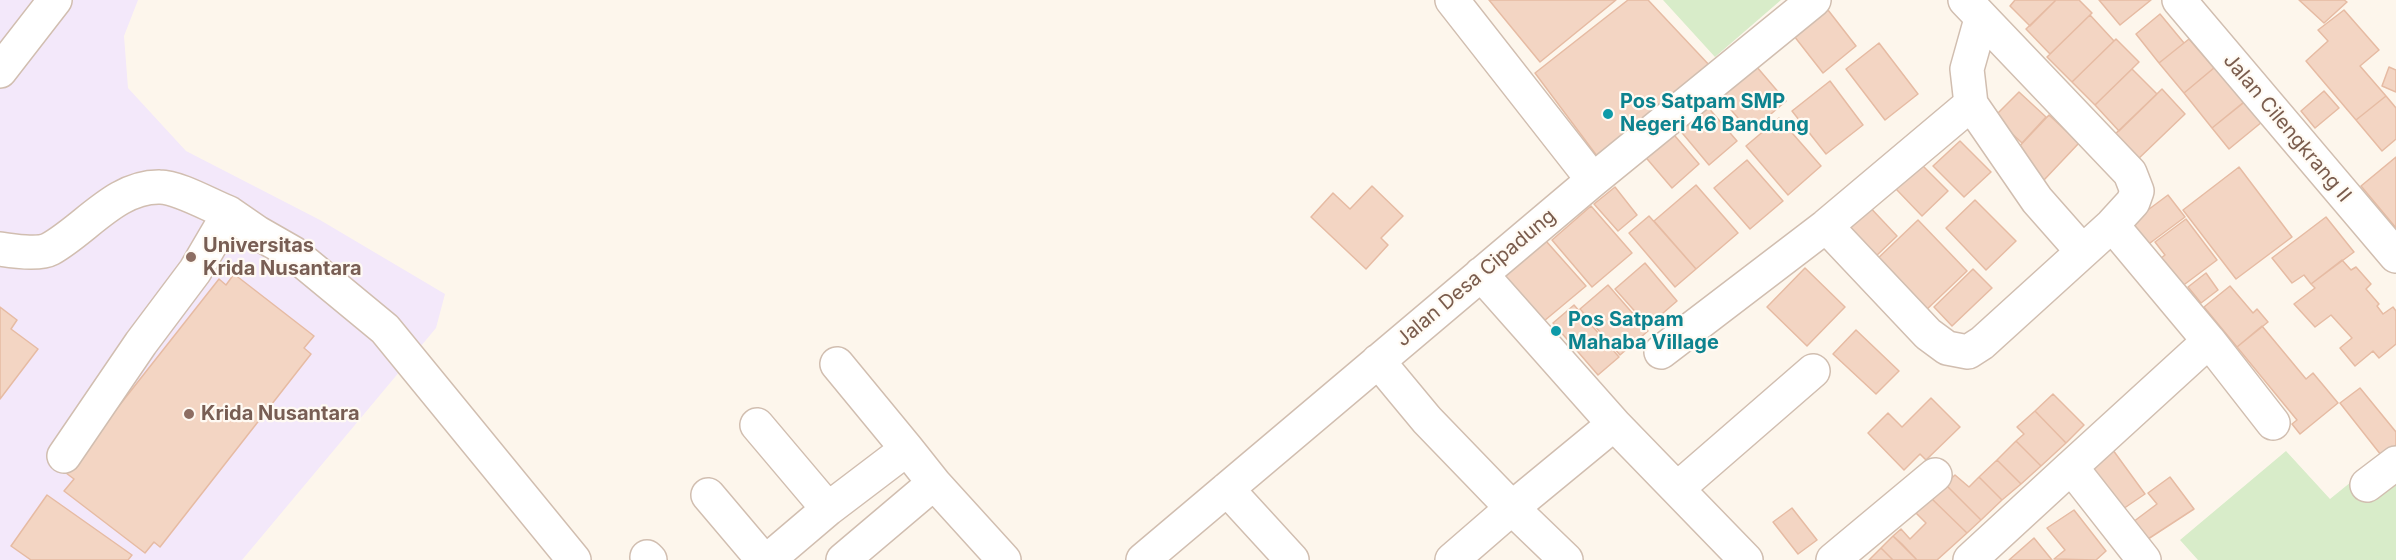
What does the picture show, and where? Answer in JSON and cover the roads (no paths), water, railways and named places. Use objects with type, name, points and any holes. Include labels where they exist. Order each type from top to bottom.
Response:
[{"type":"street","points":[[0,71],[55,0]]},
{"type":"street","points":[[1452,0],[1593,180]]},
{"type":"street","name":"Jalan Desa Cipadung","points":[[1143,560],[1593,180],[1814,0]]},
{"type":"street","name":"Jalan Cilengkrang II","points":[[2180,0],[2396,256]]},
{"type":"street","points":[[1973,9],[1967,69],[1971,104],[2037,200],[2082,251]]},
{"type":"street","points":[[1826,226],[1928,334],[1947,348],[1968,352],[1982,343],[2112,225],[2133,202],[2137,191],[2130,173],[1973,9]]},
{"type":"street","points":[[1661,351],[1826,226],[1971,104]]},
{"type":"street","points":[[0,249],[17,252],[48,250],[91,218],[141,189],[160,187],[174,189],[229,213],[293,253],[385,329],[574,560]]},
{"type":"street","points":[[64,456],[141,343],[195,271],[229,213]]},
{"type":"street","points":[[2112,225],[2210,341],[2273,423]]},
{"type":"street","points":[[1481,274],[1614,423],[1746,560]]},
{"type":"street","points":[[1970,560],[2210,341]]},
{"type":"street","points":[[1378,361],[1427,420],[1566,560]]},
{"type":"street","points":[[837,364],[934,483],[1004,560]]},
{"type":"street","points":[[1677,489],[1813,370]]},
{"type":"street","points":[[1452,560],[1614,423]]},
{"type":"street","points":[[757,425],[828,508]]},
{"type":"street","points":[[768,560],[828,508],[907,449]]},
{"type":"street","points":[[2367,485],[2396,463]]},
{"type":"street","points":[[2071,467],[2144,560]]},
{"type":"street","points":[[1833,560],[1935,475]]},
{"type":"street","points":[[860,555],[934,483]]},
{"type":"street","points":[[1227,489],[1292,560]]},
{"type":"street","points":[[708,495],[763,560]]},
{"type":"place","name":"Pos Satpam SMP Negeri 46 Bandung","points":[[1608,114]]},
{"type":"place","name":"Universitas Krida Nusantara","points":[[191,257]]},
{"type":"place","name":"Pos Satpam Mahaba Village","points":[[1556,331]]},
{"type":"place","name":"Krida Nusantara","points":[[189,414]]}]
